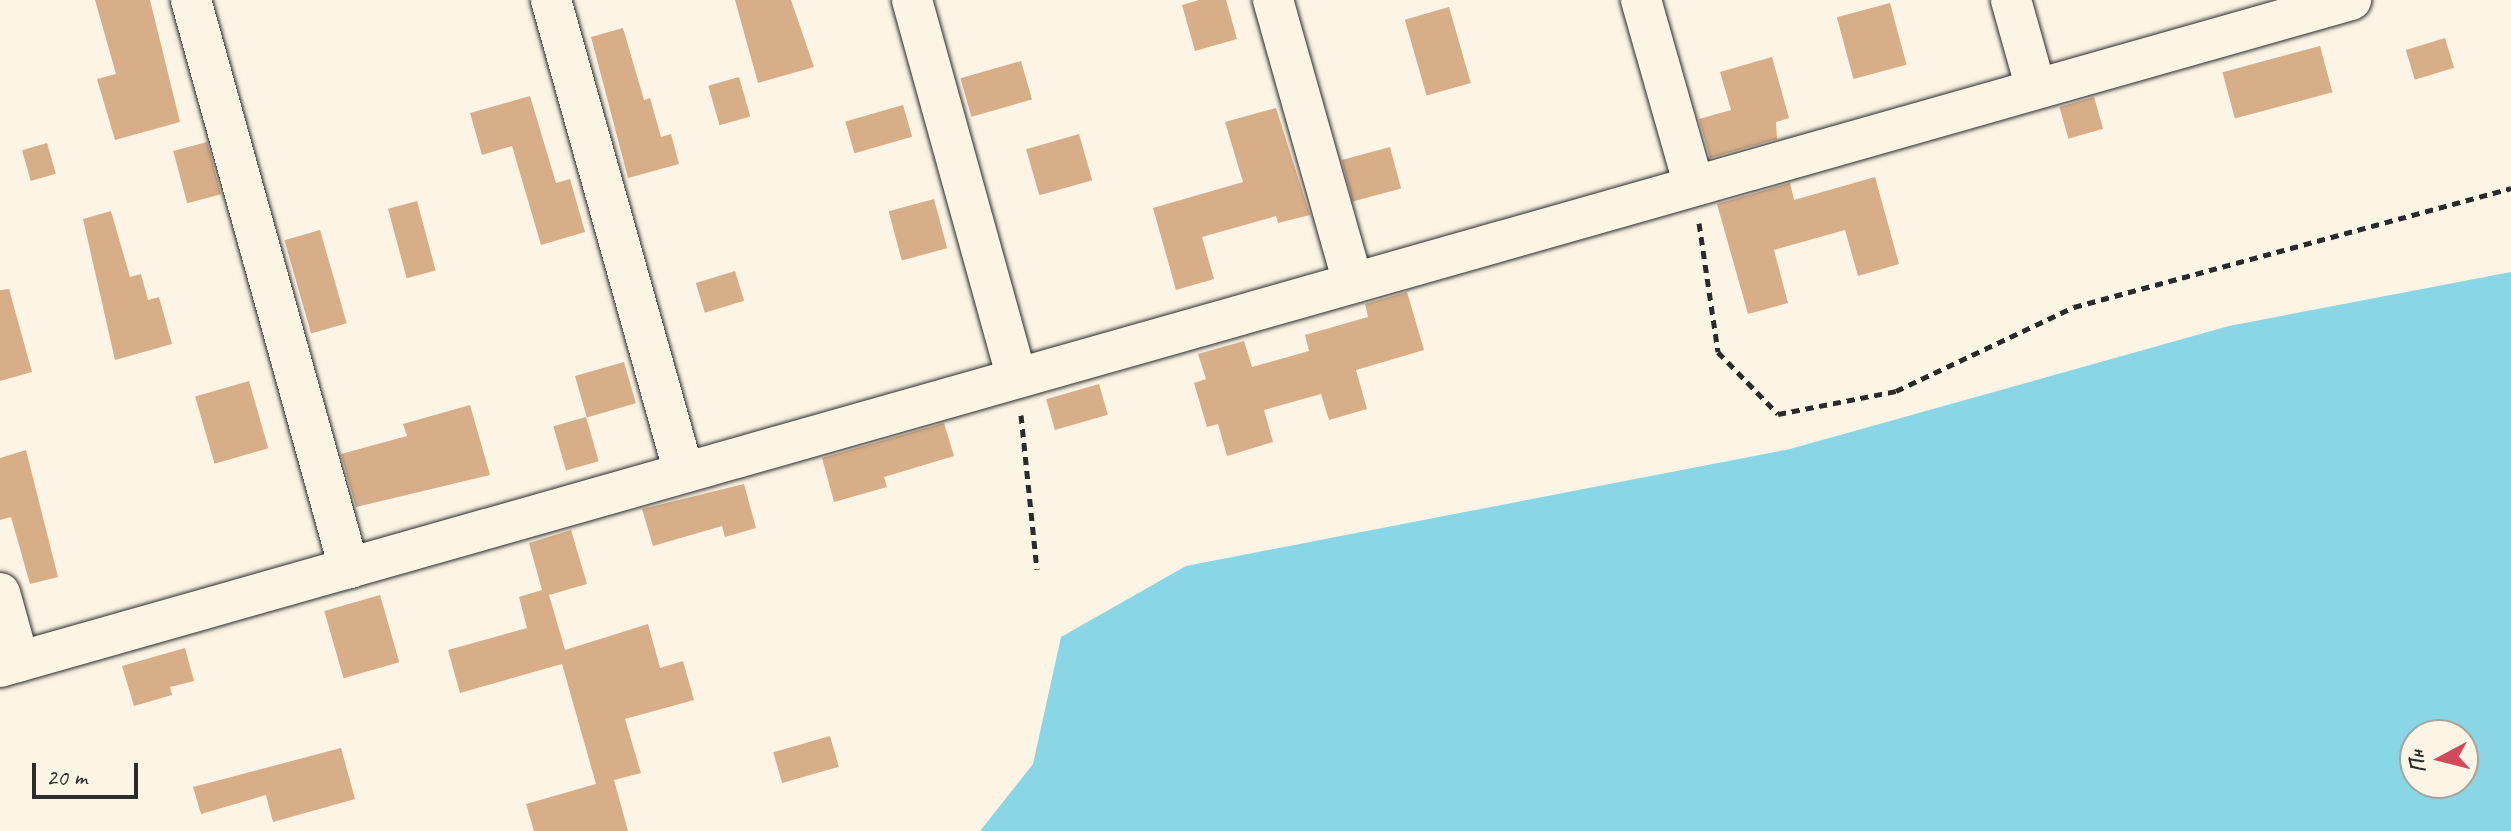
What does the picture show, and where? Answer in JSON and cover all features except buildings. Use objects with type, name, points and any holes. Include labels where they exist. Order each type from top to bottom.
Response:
[{"type":"street","points":[[191,0],[349,568]]},
{"type":"street","points":[[551,0],[684,473]]},
{"type":"street","points":[[912,0],[1017,378]]},
{"type":"street","points":[[1273,0],[1353,283]]},
{"type":"street","points":[[1641,0],[1694,186]]},
{"type":"street","points":[[2011,0],[2036,89]]},
{"type":"street","points":[[0,593],[10,664],[2351,0]]},
{"type":"path","points":[[1694,186],[1718,352],[1778,414],[1896,391],[2074,307],[2511,188]]},
{"type":"path","points":[[1017,378],[1037,569]]},
{"type":"water","points":[[2511,272],[2511,831],[980,831],[1033,764],[1061,637],[1186,566],[1790,449],[2229,326]]}]
